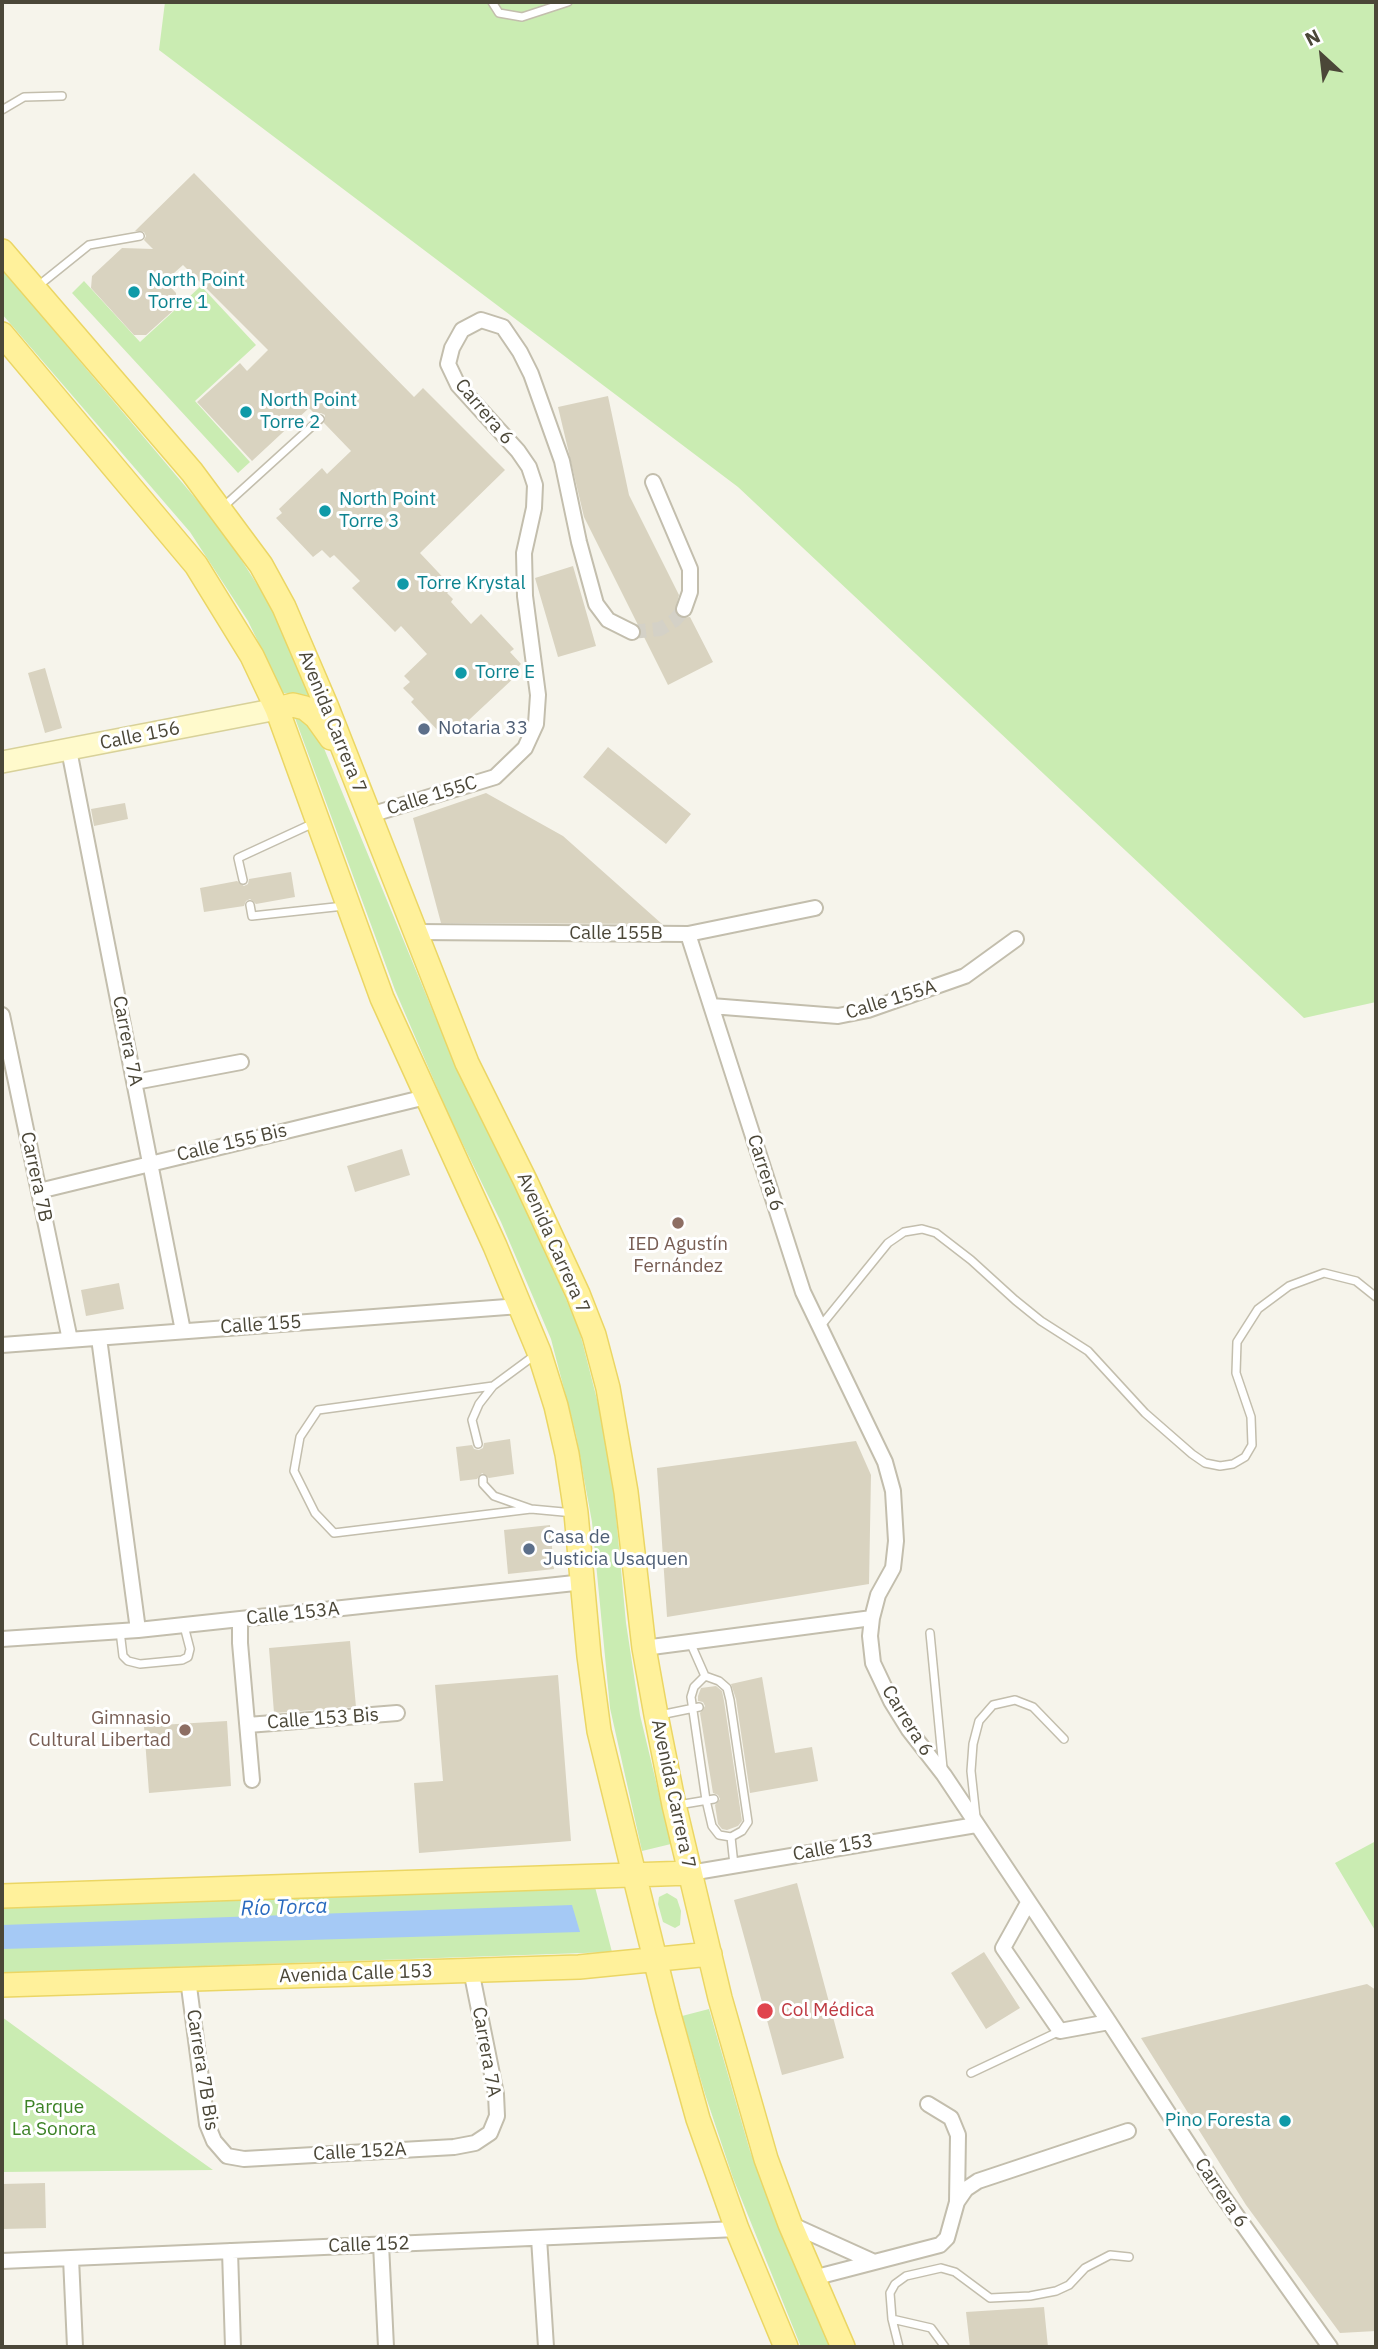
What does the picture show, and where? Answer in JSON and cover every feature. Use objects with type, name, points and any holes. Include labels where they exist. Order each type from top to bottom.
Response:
[{"type":"main road","name":"Avenida Carrera 7","points":[[2,251],[192,472],[261,565],[284,607],[370,815],[467,1063],[525,1180],[594,1335],[608,1388],[626,1492],[644,1648],[690,1873],[740,2071],[766,2159],[790,2224],[843,2347]]},
{"type":"main road","points":[[6,344],[196,565],[252,656],[277,709],[382,998],[495,1246],[539,1352],[567,1454],[576,1513],[599,1731],[655,1960],[687,2083],[737,2229],[786,2347]]},
{"type":"main road","points":[[277,709],[293,705],[305,708],[316,717],[357,783]]},
{"type":"main road","points":[[2,1896],[690,1873]]},
{"type":"main road","name":"Avenida Calle 153","points":[[2,1985],[579,1967],[710,1954]]},
{"type":"street","name":"Carrera 6","points":[[495,777],[524,748],[536,724],[538,695],[525,596],[524,552],[534,508],[535,485],[529,467],[518,451],[458,385],[448,365],[452,348],[461,330],[481,320],[503,327],[520,352],[531,374],[562,461],[579,542],[596,604],[608,620],[632,632]]},
{"type":"street","points":[[653,482],[690,569],[690,592],[684,609]]},
{"type":"street","name":"Calle 156","points":[[2,762],[277,709]]},
{"type":"street","name":"Carrera 7A","points":[[69,750],[183,1331]]},
{"type":"street","name":"Calle 155C","points":[[370,815],[495,777]]},
{"type":"street","name":"Calle 155B","points":[[416,932],[688,934],[815,908]]},
{"type":"street","name":"Carrera 6","points":[[688,934],[803,1292],[885,1462],[893,1491],[896,1541],[893,1568],[878,1595],[872,1618],[870,1636],[873,1663],[891,1701],[909,1730],[944,1776],[1217,2188],[1330,2347]]},
{"type":"street","name":"Calle 155A","points":[[711,1006],[838,1016],[868,1010],[965,976],[1016,939]]},
{"type":"street","name":"Carrera 7B","points":[[2,1015],[7,1063],[39,1191],[71,1340]]},
{"type":"street","points":[[135,1082],[241,1062]]},
{"type":"street","name":"Calle 155 Bis","points":[[39,1191],[426,1097]]},
{"type":"street","name":"Calle 155","points":[[2,1345],[520,1306]]},
{"type":"street","points":[[99,1338],[138,1630]]},
{"type":"street","name":"Calle 153A","points":[[2,1639],[184,1626],[583,1582]]},
{"type":"street","points":[[644,1648],[872,1618]]},
{"type":"street","points":[[240,1620],[251,1780]]},
{"type":"street","name":"Calle 153 Bis","points":[[248,1724],[397,1713]]},
{"type":"street","name":"Calle 153","points":[[690,1873],[976,1825]]},
{"type":"street","points":[[1028,1903],[1003,1948],[1060,2031],[1109,2022]]},
{"type":"street","name":"Carrera 7A","points":[[471,1970],[496,2094],[497,2116],[490,2133]]},
{"type":"street","name":"Carrera 7B Bis","points":[[188,1979],[207,2124],[214,2141],[227,2156]]},
{"type":"street","points":[[813,2278],[940,2245],[947,2238],[957,2202],[958,2135],[951,2118],[928,2104]]},
{"type":"street","points":[[957,2202],[965,2189],[978,2181],[1128,2131]]},
{"type":"street","name":"Calle 152A","points":[[227,2156],[244,2160],[454,2147],[475,2143],[490,2133]]},
{"type":"street","points":[[790,2224],[874,2262]]},
{"type":"street","name":"Calle 152","points":[[2,2261],[737,2229]]},
{"type":"street","points":[[538,2238],[546,2347]]},
{"type":"street","points":[[381,2244],[386,2347]]},
{"type":"street","points":[[230,2251],[233,2347]]},
{"type":"street","points":[[71,2258],[75,2347]]},
{"type":"lane","points":[[492,2],[499,13],[522,17],[568,2]]},
{"type":"lane","points":[[2,110],[23,97],[62,96]]},
{"type":"lane","points":[[34,289],[89,244],[140,236]]},
{"type":"lane","points":[[221,509],[320,419]]},
{"type":"lane","points":[[243,880],[238,858],[317,822]]},
{"type":"lane","points":[[250,905],[252,916],[318,907],[349,906]]},
{"type":"lane","points":[[819,1328],[888,1243],[904,1232],[922,1229],[936,1233],[971,1259],[1032,1314],[1088,1351],[1144,1413],[1192,1454],[1205,1463],[1220,1466],[1233,1464],[1245,1457],[1252,1445],[1251,1417],[1236,1373],[1236,1352],[1237,1342],[1258,1309],[1289,1286],[1324,1273],[1356,1281],[1376,1297]]},
{"type":"lane","points":[[478,1444],[472,1420],[479,1404],[493,1386],[539,1352]]},
{"type":"lane","points":[[493,1386],[318,1410],[300,1437],[294,1471],[315,1513],[334,1533],[531,1510],[576,1513]]},
{"type":"lane","points":[[483,1479],[483,1484],[494,1496],[531,1510]]},
{"type":"lane","points":[[120,1631],[123,1656],[128,1661],[140,1664],[182,1660],[188,1657],[190,1648],[184,1626]]},
{"type":"lane","points":[[930,1633],[944,1776]]},
{"type":"lane","points":[[690,1641],[705,1676],[719,1681],[727,1688],[741,1794],[748,1822],[742,1831],[731,1836],[719,1835],[712,1826],[696,1708],[691,1697],[694,1687],[705,1676]]},
{"type":"lane","points":[[976,1825],[971,1772],[973,1744],[979,1721],[993,1705],[1015,1700],[1033,1707],[1064,1739]]},
{"type":"lane","points":[[656,1715],[696,1708]]},
{"type":"lane","points":[[674,1805],[710,1799]]},
{"type":"lane","points":[[731,1836],[734,1865]]},
{"type":"lane","points":[[971,2073],[1060,2031]]},
{"type":"lane","points":[[899,2347],[892,2319],[890,2293],[895,2284],[906,2276],[941,2268],[955,2272],[990,2298],[1030,2296],[1056,2291],[1069,2285],[1085,2267],[1110,2255],[1129,2257]]},
{"type":"lane","points":[[892,2319],[931,2328],[945,2347]]},
{"type":"green space","points":[[165,2],[1376,2],[1376,1002],[1304,1018],[738,487],[159,50]]},
{"type":"green space","points":[[2,269],[223,531],[267,600],[315,700],[299,694],[283,693],[248,621],[190,532],[2,314]]},
{"type":"green space","points":[[84,281],[140,342],[201,286],[256,345],[195,401],[250,462],[238,473],[72,293]]},
{"type":"green space","points":[[295,718],[307,718],[316,729],[439,1026],[579,1329],[603,1423],[614,1494],[626,1623],[640,1715],[671,1844],[642,1851],[610,1708],[592,1522],[576,1435],[551,1339],[395,990]]},
{"type":"green space","points":[[1376,1841],[1376,1932],[1335,1863]]},
{"type":"green space","points":[[595,1887],[612,1952],[2,1973],[2,1904]]},
{"type":"green space","points":[[667,1893],[677,1899],[681,1911],[680,1925],[675,1928],[663,1922],[658,1904],[659,1897]]},
{"type":"green space","points":[[709,2009],[750,2151],[831,2347],[801,2347],[733,2178],[682,2016]]},
{"type":"green space","name":"Parque La Sonora","points":[[2,2017],[175,2143],[213,2170],[2,2172]]},
{"type":"water","points":[[572,1905],[580,1932],[2,1949],[2,1925]]},
{"type":"building","points":[[194,173],[414,397],[423,388],[505,470],[420,553],[453,588],[447,593],[453,599],[451,602],[471,624],[481,614],[514,649],[510,652],[521,664],[513,671],[517,675],[455,733],[451,728],[443,736],[411,702],[414,699],[403,688],[410,682],[404,676],[427,654],[401,626],[395,632],[352,588],[360,581],[334,555],[330,558],[322,550],[313,557],[276,518],[282,513],[279,509],[322,468],[327,474],[351,451],[324,423],[325,415],[316,415],[309,408],[252,461],[197,402],[240,363],[247,371],[268,350],[183,265],[165,281],[176,293],[176,308],[146,335],[134,335],[91,288],[92,276],[122,248],[153,249],[144,240],[144,232],[135,231]]},
{"type":"building","points":[[608,396],[629,495],[679,595],[675,611],[681,618],[690,617],[713,662],[668,685],[584,517],[558,407]]},
{"type":"building","points":[[573,566],[596,646],[558,657],[535,578]]},
{"type":"building","points":[[45,668],[62,728],[45,733],[28,673]]},
{"type":"building","points":[[608,747],[691,814],[666,844],[583,777]]},
{"type":"building","points":[[486,793],[563,836],[662,924],[441,923],[413,818]]},
{"type":"building","points":[[125,803],[128,819],[94,826],[91,809]]},
{"type":"building","points":[[291,872],[295,897],[256,904],[250,899],[244,906],[204,912],[200,888],[237,881],[244,886],[249,879]]},
{"type":"building","points":[[402,1149],[410,1175],[355,1192],[347,1166]]},
{"type":"building","points":[[119,1283],[124,1309],[86,1316],[81,1290]]},
{"type":"building","points":[[510,1439],[514,1474],[489,1478],[482,1473],[477,1479],[460,1481],[456,1447],[472,1445],[479,1450],[484,1443]]},
{"type":"building","points":[[856,1441],[871,1475],[869,1584],[667,1617],[657,1468]]},
{"type":"building","name":"Casa de Justicia Usaquen","points":[[550,1525],[554,1569],[508,1574],[504,1530]]},
{"type":"building","points":[[350,1641],[356,1707],[274,1713],[269,1648]]},
{"type":"building","points":[[558,1675],[571,1841],[419,1853],[414,1783],[443,1781],[435,1685]]},
{"type":"building","points":[[762,1677],[775,1753],[812,1747],[818,1781],[750,1793],[736,1699],[731,1684]]},
{"type":"building","points":[[716,1686],[722,1691],[724,1701],[742,1821],[738,1826],[727,1830],[718,1824],[715,1805],[720,1799],[713,1793],[700,1713],[705,1706],[698,1701],[701,1688]]},
{"type":"building","points":[[227,1721],[231,1786],[149,1793],[144,1726]]},
{"type":"building","points":[[797,1883],[844,2058],[782,2075],[734,1900]]},
{"type":"building","points":[[984,1952],[1020,2008],[986,2029],[951,1973]]},
{"type":"building","name":"Pino Foresta","points":[[1367,1984],[1376,1990],[1376,2331],[1340,2333],[1246,2205],[1141,2038]]},
{"type":"building","points":[[45,2183],[46,2228],[2,2229],[2,2184]]},
{"type":"building","points":[[1044,2307],[1048,2347],[970,2347],[966,2312]]},
{"type":"tunnel","points":[[632,632],[660,629],[675,620],[684,609]]},
{"type":"place","name":"North Point Torre 1","points":[[134,292]]},
{"type":"place","name":"North Point Torre 2","points":[[246,412]]},
{"type":"place","name":"North Point Torre 3","points":[[325,511]]},
{"type":"place","name":"Torre Krystal","points":[[403,584]]},
{"type":"place","name":"Torre E","points":[[461,673]]},
{"type":"place","name":"Notaria 33","points":[[424,729]]},
{"type":"place","name":"IED Agustín Fernández","points":[[678,1223]]},
{"type":"place","name":"Casa de Justicia Usaquen","points":[[529,1549]]},
{"type":"place","name":"Gimnasio Cultural Libertad","points":[[185,1730]]},
{"type":"place","name":"Col Médica","points":[[765,2011]]},
{"type":"place","name":"Pino Foresta","points":[[1285,2121]]},
{"type":"water label","name":"Río Torca","points":[[284,1908]]}]
